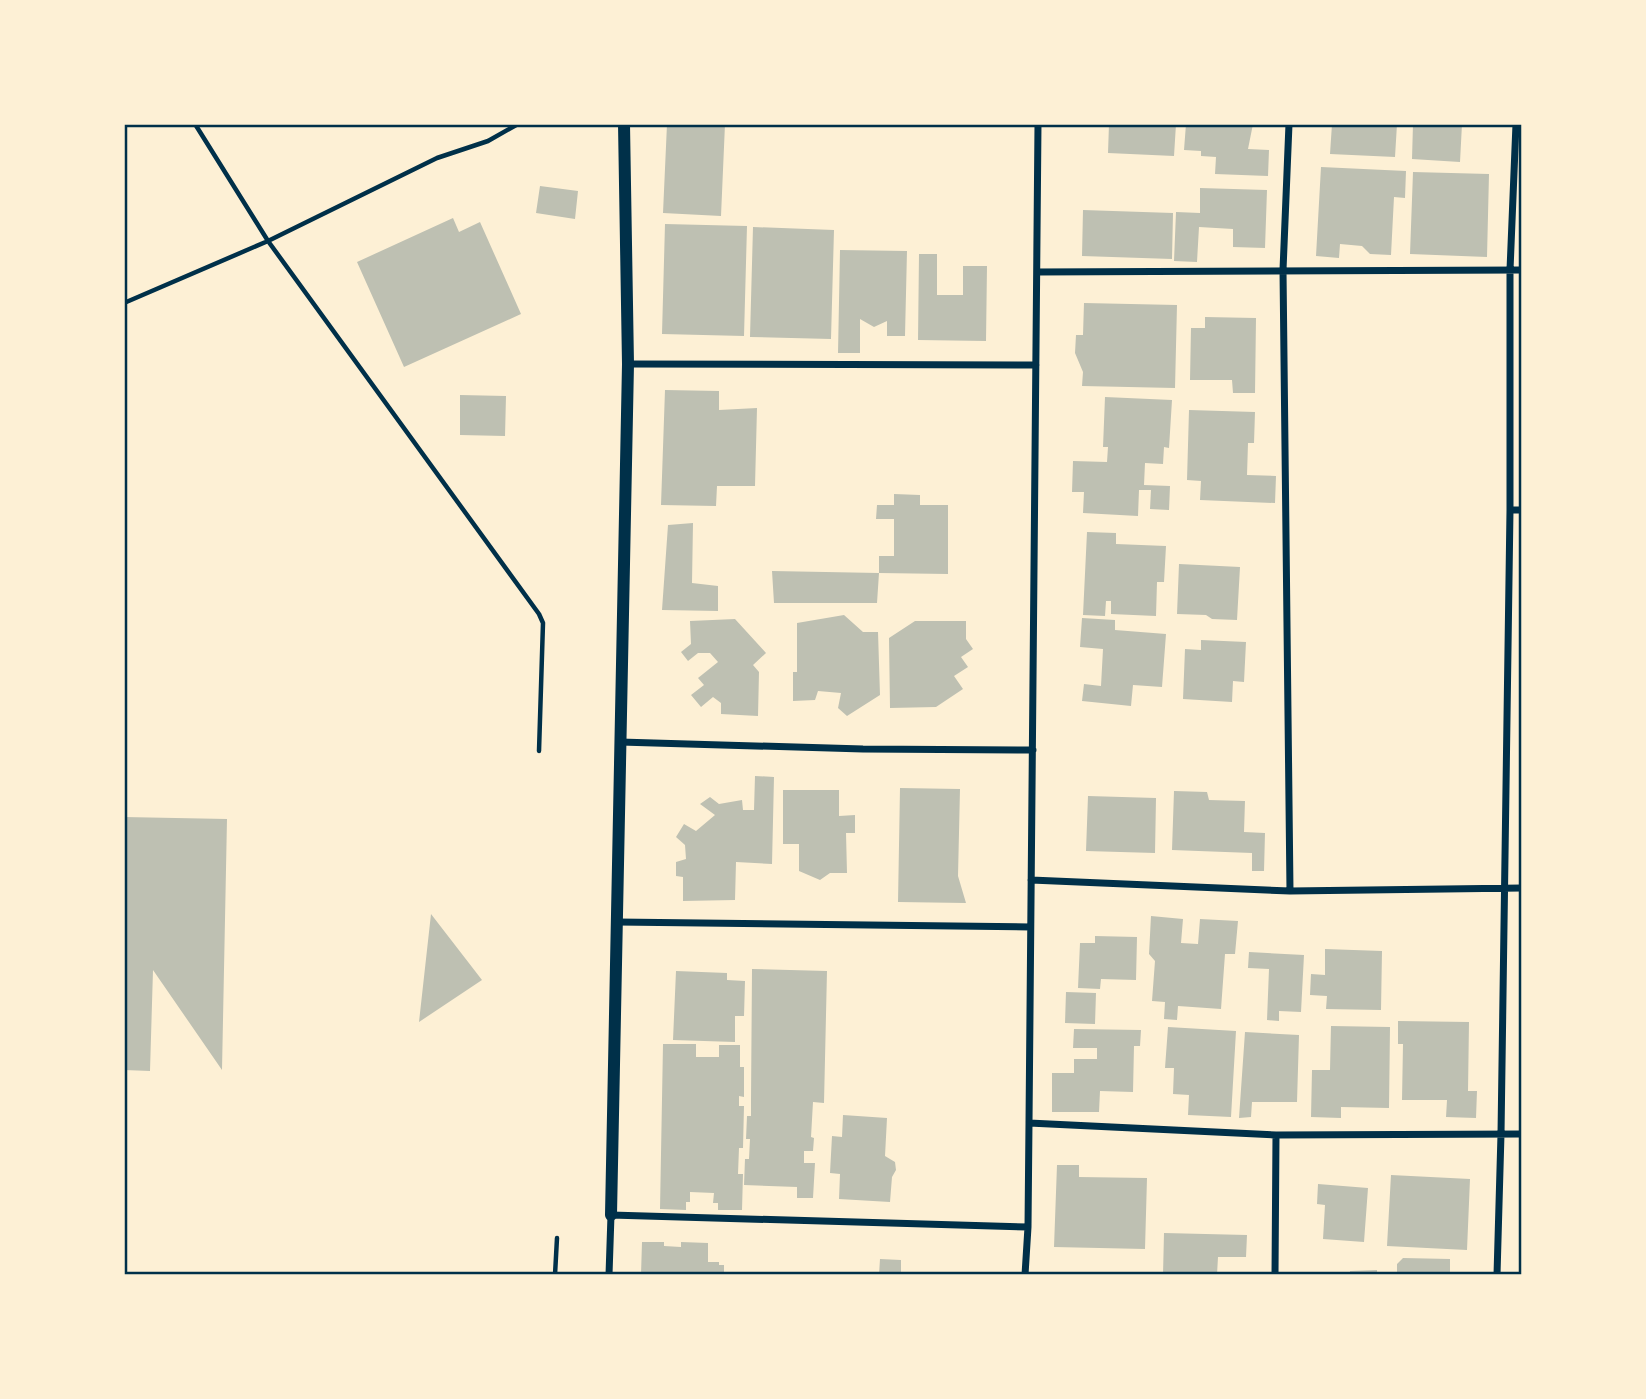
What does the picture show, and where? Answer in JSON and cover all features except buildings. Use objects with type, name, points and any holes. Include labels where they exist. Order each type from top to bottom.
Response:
[{"type":"street","points":[[610,1275],[628,365],[624,124]]},
{"type":"street","points":[[1025,1275],[1028,1227],[1038,124]]},
{"type":"street","points":[[1289,124],[1283,270],[1290,891]]},
{"type":"street","points":[[1497,1275],[1510,510],[1510,270],[1516,124]]},
{"type":"street","points":[[1037,272],[1522,270]]},
{"type":"street","points":[[628,365],[1036,365]]},
{"type":"street","points":[[1510,510],[1522,510]]},
{"type":"street","points":[[620,742],[863,749],[1032,750]]},
{"type":"street","points":[[1031,880],[1290,891],[1522,888]]},
{"type":"street","points":[[617,922],[1030,927]]},
{"type":"street","points":[[1029,1123],[1276,1135],[1522,1134]]},
{"type":"street","points":[[1275,1275],[1276,1135]]},
{"type":"street","points":[[611,1215],[1028,1227]]},
{"type":"path","points":[[195,124],[268,241],[539,614],[543,623],[540,751]]},
{"type":"path","points":[[124,303],[268,241],[437,158],[488,141],[519,124]]},
{"type":"path","points":[[555,1275],[557,1238]]}]
